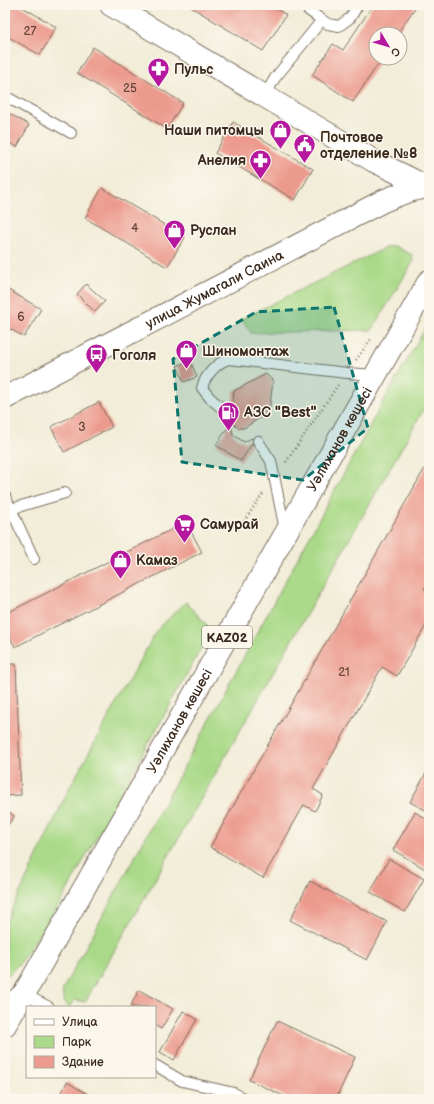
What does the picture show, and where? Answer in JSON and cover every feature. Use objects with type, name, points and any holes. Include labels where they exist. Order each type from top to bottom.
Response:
[{"type":"main road","points":[[111,5],[374,161],[428,188]]},
{"type":"main road","name":"улица Жумагали Саина","points":[[5,398],[382,201],[408,191],[428,188]]},
{"type":"main road","name":"Уәлиханов көшесі","points":[[5,1025],[429,281]]},
{"type":"main road","name":"Уәлиханов көшесі","points":[[5,1010],[24,994]]},
{"type":"lane","points":[[306,5],[308,10],[328,24],[339,26],[350,18],[358,5]]},
{"type":"lane","points":[[265,95],[275,78],[322,20]]},
{"type":"lane","points":[[5,96],[71,133]]},
{"type":"lane","points":[[224,410],[210,398],[202,388],[208,377],[224,360],[233,359],[347,373],[376,374]]},
{"type":"lane","points":[[258,441],[271,461],[286,533]]},
{"type":"lane","points":[[12,510],[65,493]]},
{"type":"lane","points":[[5,496],[34,559]]},
{"type":"lane","points":[[24,994],[47,1006]]},
{"type":"lane","points":[[156,1066],[182,1080],[234,1093],[244,1099]]},
{"type":"path","points":[[237,531],[376,332]]},
{"type":"highlighted area","points":[[334,307],[368,428],[303,480],[182,462],[173,359],[256,312]]},
{"type":"green space","points":[[394,246],[412,255],[413,262],[372,330],[251,333],[241,319],[387,247]]},
{"type":"green space","points":[[429,322],[429,400],[85,1002],[75,1000],[70,1006],[68,1006],[63,1000],[63,989],[379,409]]},
{"type":"green space","points":[[186,602],[207,625],[208,636],[59,905],[19,964],[5,978],[5,924],[70,787],[157,630]]},
{"type":"building","points":[[5,5],[19,5],[56,27],[40,55],[5,35]]},
{"type":"building","points":[[188,5],[270,5],[286,15],[263,51]]},
{"type":"building","points":[[373,5],[417,5],[403,26],[368,26],[368,66],[377,66],[353,102],[312,75],[333,44],[343,50]]},
{"type":"building","points":[[93,47],[183,103],[167,129],[77,73]]},
{"type":"building","points":[[5,111],[29,125],[17,147],[5,141]]},
{"type":"building","points":[[233,122],[313,169],[295,200],[215,153]]},
{"type":"building","points":[[102,188],[185,237],[167,267],[85,218]]},
{"type":"building","points":[[86,284],[105,301],[95,312],[77,294]]},
{"type":"building","points":[[5,288],[41,309],[24,337],[5,326]]},
{"type":"building","name":"Шиномонтаж","points":[[190,360],[197,377],[184,382],[177,366]]},
{"type":"building","points":[[266,374],[273,381],[269,412],[244,428],[239,428],[232,423],[231,419],[234,391]]},
{"type":"building","points":[[99,402],[112,427],[64,452],[51,427]]},
{"type":"building","points":[[231,423],[233,435],[244,442],[252,438],[255,439],[241,461],[216,445]]},
{"type":"building","points":[[429,461],[429,581],[424,589],[429,592],[429,620],[397,676],[382,667],[313,789],[323,795],[315,811],[304,805],[263,878],[210,847]]},
{"type":"building","points":[[186,522],[202,552],[15,647],[5,627],[5,614]]},
{"type":"building","points":[[5,664],[16,664],[21,795],[5,796]]},
{"type":"building","points":[[429,768],[429,812],[410,802]]},
{"type":"building","points":[[5,810],[14,816],[5,830]]},
{"type":"building","points":[[415,812],[429,821],[429,867],[427,870],[393,850]]},
{"type":"building","points":[[389,859],[424,879],[405,912],[370,892]]},
{"type":"building","points":[[310,881],[387,922],[367,960],[290,920]]},
{"type":"building","points":[[139,990],[173,1009],[161,1029],[156,1026],[156,1006],[131,1006]]},
{"type":"building","points":[[183,1011],[197,1019],[174,1060],[160,1052]]},
{"type":"building","points":[[277,1021],[355,1057],[336,1099],[290,1099],[249,1080]]},
{"type":"building","points":[[67,1082],[96,1099],[58,1099]]},
{"type":"place","name":"Пульс","points":[[158,88]]},
{"type":"place","name":"Наши питомцы","points":[[280,150]]},
{"type":"place","name":"Почтовое отделение №8","points":[[304,164]]},
{"type":"place","name":"Анелия","points":[[261,180]]},
{"type":"place","name":"Руслан","points":[[174,250]]},
{"type":"place","name":"Шиномонтаж","points":[[187,370]]},
{"type":"place","name":"Гоголя","points":[[96,374]]},
{"type":"place","name":"АЗС \"Best\"","points":[[229,432]]},
{"type":"place","name":"Самурай","points":[[184,544]]},
{"type":"place","name":"Камаз","points":[[120,580]]}]
